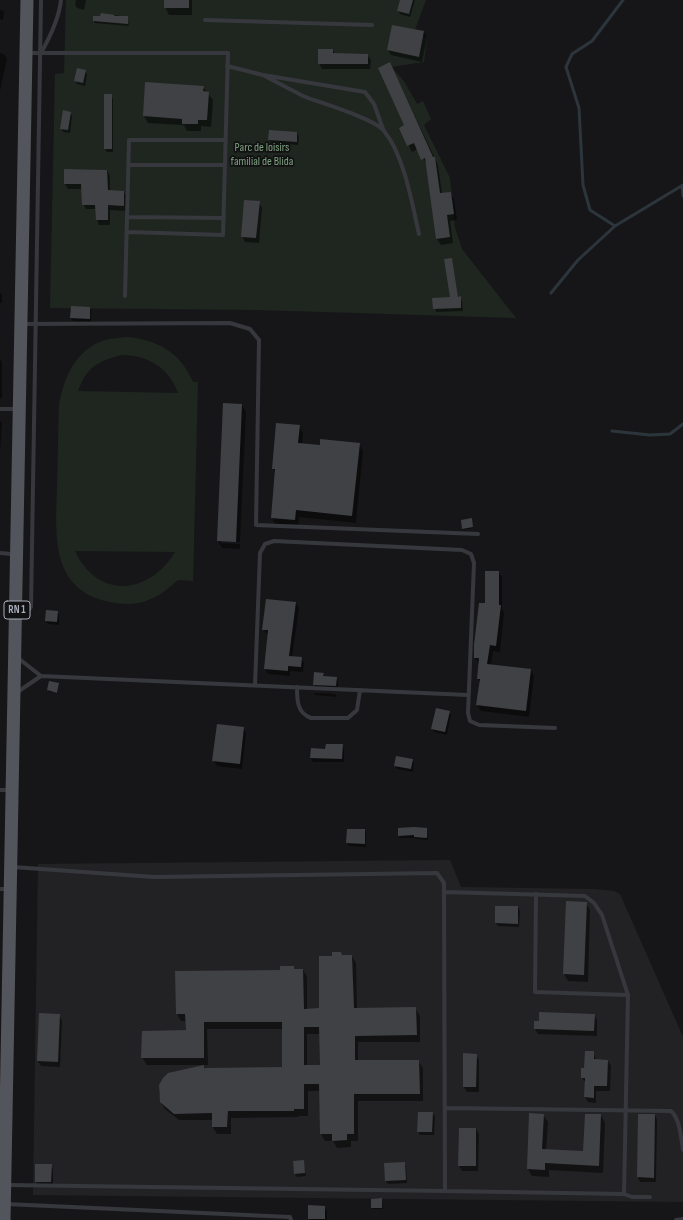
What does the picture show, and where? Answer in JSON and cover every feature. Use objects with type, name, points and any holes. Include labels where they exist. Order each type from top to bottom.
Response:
[{"type":"main road","name":"RN 1","points":[[0,1132],[5,554],[13,409],[21,0]]},
{"type":"main road","name":"RN 1","points":[[4,1220],[17,609],[27,0]]},
{"type":"lane","points":[[17,609],[29,610],[31,607],[41,0]]},
{"type":"lane","points":[[40,53],[53,27],[61,0]]},
{"type":"lane","points":[[205,20],[372,25]]},
{"type":"lane","points":[[26,53],[228,53],[224,235],[128,232]]},
{"type":"lane","points":[[227,66],[263,75],[365,92],[374,104],[383,129],[393,146],[408,185],[419,234]]},
{"type":"lane","points":[[263,75],[303,96],[367,120],[383,129]]},
{"type":"lane","points":[[125,296],[128,232],[129,140],[226,140]]},
{"type":"lane","points":[[129,165],[225,165]]},
{"type":"lane","points":[[128,217],[224,218]]},
{"type":"lane","points":[[22,324],[230,323],[250,328],[259,340],[256,525],[478,534]]},
{"type":"lane","points":[[0,409],[13,409]]},
{"type":"lane","points":[[255,685],[262,548],[264,544],[274,541],[462,550],[471,554],[474,563],[468,713],[474,723],[555,728]]},
{"type":"lane","points":[[16,656],[41,676],[468,695]]},
{"type":"lane","points":[[15,694],[41,676]]},
{"type":"lane","points":[[297,687],[299,709],[305,716],[311,718],[348,718],[357,710],[360,690]]},
{"type":"lane","points":[[11,867],[154,877],[437,874],[444,883],[445,1191]]},
{"type":"lane","points":[[444,892],[585,896],[594,903],[602,915],[628,995],[624,1194]]},
{"type":"lane","points":[[536,894],[535,992],[628,995]]},
{"type":"lane","points":[[445,1108],[625,1109],[671,1111],[674,1114],[683,1150]]},
{"type":"lane","points":[[5,1185],[624,1194],[632,1197],[650,1197]]},
{"type":"lane","points":[[5,1204],[290,1218],[291,1220]]},
{"type":"lane","points":[[676,1220],[683,1219]]},
{"type":"shaded area","points":[[450,860],[461,887],[593,889],[614,891],[620,894],[683,1037],[683,1202],[33,1195],[38,864]]},
{"type":"green space","name":"Parc de loisirs familial de Blida","points":[[66,0],[426,0],[413,35],[427,37],[424,62],[391,67],[404,81],[417,104],[423,101],[431,119],[424,125],[450,178],[455,228],[462,249],[516,318],[259,310],[50,308],[55,74],[64,73]]},
{"type":"green space","points":[[127,337],[149,341],[167,349],[182,363],[193,382],[198,382],[193,581],[178,580],[162,593],[147,601],[120,604],[90,595],[76,585],[66,572],[60,557],[56,522],[59,405],[64,384],[68,375],[73,365],[86,350],[105,340]],"holes":[[[121,355],[139,357],[156,364],[169,376],[178,393],[78,391],[81,383],[89,371],[99,363]],[[75,551],[175,552],[164,566],[152,577],[138,584],[124,586],[110,584],[97,578],[85,567]]]},
{"type":"building","points":[[164,0],[189,0],[189,8],[164,8]]},
{"type":"building","points":[[400,0],[413,0],[409,14],[397,11]]},
{"type":"building","points":[[101,13],[115,15],[114,16],[128,16],[128,24],[93,21],[93,16],[100,16]]},
{"type":"building","points":[[392,25],[424,31],[419,57],[387,50]]},
{"type":"building","points":[[318,49],[333,49],[333,53],[368,54],[368,64],[318,64]]},
{"type":"building","points":[[390,62],[433,157],[435,157],[440,193],[451,192],[454,214],[447,215],[450,237],[436,239],[425,158],[421,160],[414,143],[407,146],[399,128],[404,125],[378,68]]},
{"type":"building","points":[[77,68],[86,70],[83,83],[74,81]]},
{"type":"building","points":[[145,82],[204,86],[203,91],[209,92],[207,120],[198,120],[198,124],[182,124],[182,119],[143,116]]},
{"type":"building","points":[[104,94],[112,94],[112,149],[104,149]]},
{"type":"building","points":[[63,110],[71,112],[68,130],[60,129]]},
{"type":"building","points":[[269,130],[297,132],[297,142],[268,140]]},
{"type":"building","points":[[64,169],[107,170],[108,190],[124,191],[124,206],[108,205],[108,220],[96,220],[95,205],[82,205],[81,184],[64,184]]},
{"type":"building","points":[[244,200],[260,201],[256,238],[241,237]]},
{"type":"building","points":[[452,258],[458,297],[461,296],[461,308],[433,309],[432,298],[450,297],[444,259]]},
{"type":"building","points":[[71,306],[90,307],[90,319],[70,318]]},
{"type":"building","points":[[223,403],[242,404],[236,542],[217,541]]},
{"type":"building","points":[[276,423],[300,425],[298,443],[320,445],[320,439],[360,443],[352,516],[296,510],[295,520],[271,518],[275,469],[272,469]]},
{"type":"building","points":[[472,518],[473,527],[462,529],[461,520]]},
{"type":"building","points":[[485,571],[499,571],[499,605],[501,605],[496,646],[490,645],[487,664],[531,669],[526,711],[476,705],[480,679],[477,679],[479,658],[474,658],[474,645],[479,603],[485,603]]},
{"type":"building","points":[[266,599],[296,602],[289,656],[302,657],[301,667],[288,666],[288,671],[264,669],[268,630],[262,630]]},
{"type":"building","points":[[46,610],[58,611],[57,622],[45,621]]},
{"type":"building","points":[[314,672],[324,673],[323,676],[337,677],[336,686],[313,685]]},
{"type":"building","points":[[49,681],[59,683],[57,693],[47,690]]},
{"type":"building","points":[[436,708],[450,711],[445,732],[431,729]]},
{"type":"building","points":[[217,724],[244,727],[240,764],[212,761]]},
{"type":"building","points":[[326,744],[343,744],[342,759],[310,758],[311,748],[325,749]]},
{"type":"building","points":[[396,756],[413,759],[411,769],[394,766]]},
{"type":"building","points":[[398,828],[427,828],[427,838],[414,837],[414,835],[398,836]]},
{"type":"building","points":[[347,829],[365,829],[365,844],[346,843]]},
{"type":"building","points":[[566,901],[587,902],[584,975],[563,974]]},
{"type":"building","points":[[495,906],[518,906],[518,924],[495,923]]},
{"type":"building","points":[[332,952],[341,952],[342,955],[352,955],[354,1008],[416,1007],[417,1035],[355,1036],[355,1060],[419,1060],[420,1094],[354,1094],[354,1134],[347,1134],[347,1140],[332,1141],[332,1134],[320,1134],[319,1084],[304,1084],[304,1109],[294,1109],[294,1111],[228,1111],[227,1127],[212,1127],[212,1113],[174,1114],[160,1102],[159,1085],[168,1073],[204,1065],[204,1068],[282,1067],[282,1022],[204,1022],[204,1058],[141,1058],[142,1031],[186,1030],[185,1014],[176,1014],[175,971],[280,970],[280,966],[294,966],[294,969],[303,969],[304,1009],[319,1008],[319,956],[332,956]],"holes":[[[304,1027],[319,1027],[320,1065],[304,1065]]]},
{"type":"building","points":[[539,1012],[595,1014],[594,1031],[534,1029],[534,1021],[539,1021]]},
{"type":"building","points":[[39,1013],[60,1014],[58,1062],[37,1061]]},
{"type":"building","points":[[585,1051],[594,1051],[594,1059],[608,1060],[607,1086],[594,1086],[594,1098],[584,1097],[585,1078],[581,1078],[581,1068],[584,1068]]},
{"type":"building","points":[[463,1053],[477,1054],[476,1087],[463,1087]]},
{"type":"building","points":[[418,1112],[433,1112],[432,1132],[417,1132]]},
{"type":"building","points":[[529,1113],[544,1114],[542,1149],[583,1151],[585,1114],[601,1114],[599,1166],[545,1163],[545,1170],[527,1169]]},
{"type":"building","points":[[638,1114],[655,1114],[654,1178],[637,1177]]},
{"type":"building","points":[[459,1128],[476,1128],[476,1166],[458,1166]]},
{"type":"building","points":[[304,1160],[305,1173],[294,1174],[293,1161]]},
{"type":"building","points":[[405,1162],[406,1180],[385,1181],[384,1163]]},
{"type":"building","points":[[35,1164],[52,1164],[51,1182],[35,1182]]},
{"type":"building","points":[[382,1198],[382,1208],[371,1208],[371,1199]]},
{"type":"building","points":[[308,1205],[325,1206],[325,1219],[308,1219]]},
{"type":"waterway","points":[[615,226],[590,210],[583,185],[579,108],[566,67],[572,54],[592,41],[623,0]]},
{"type":"waterway","points":[[551,293],[578,260],[615,226],[683,185]]},
{"type":"waterway","points":[[682,186],[683,196]]},
{"type":"waterway","points":[[612,431],[650,435],[670,434],[683,424]]}]
